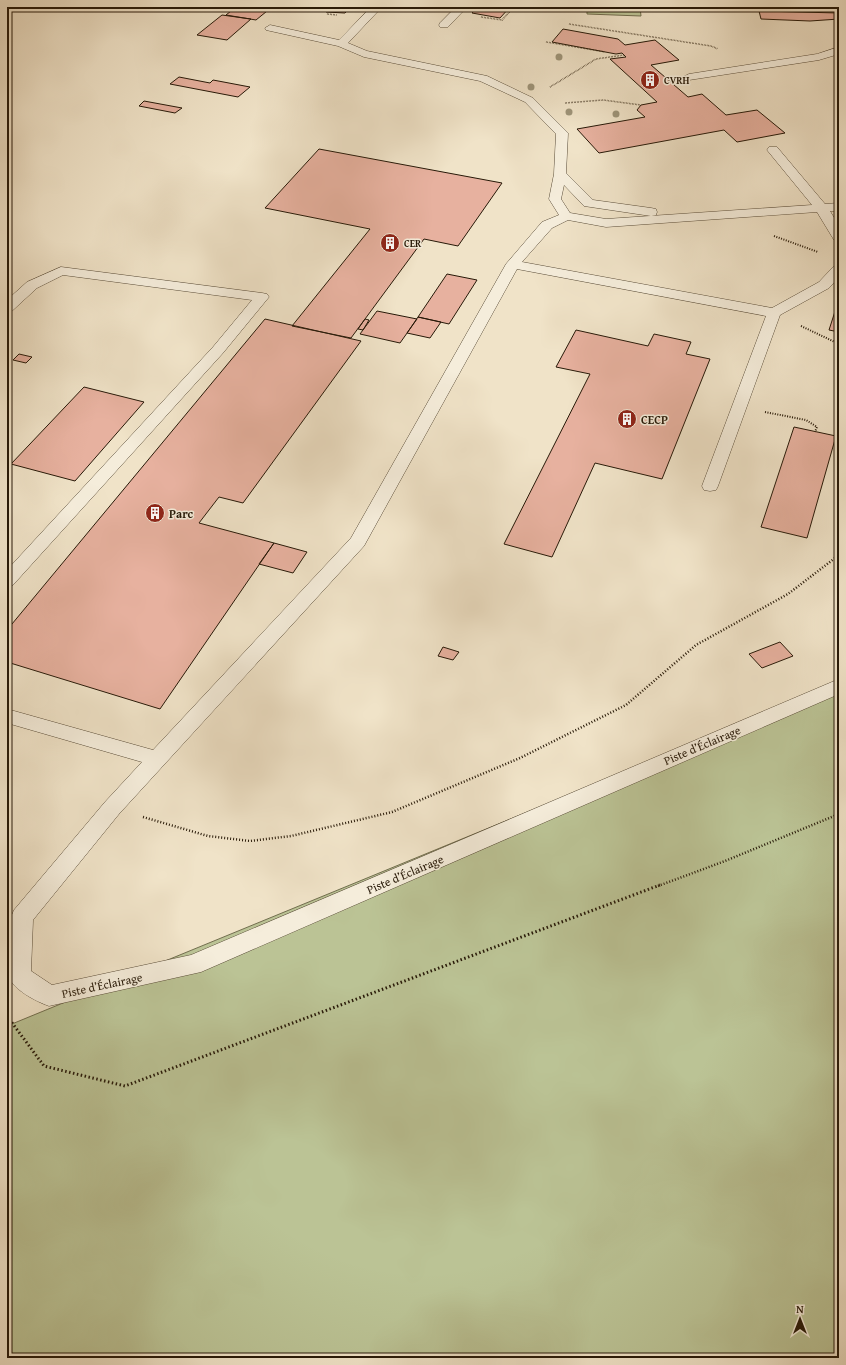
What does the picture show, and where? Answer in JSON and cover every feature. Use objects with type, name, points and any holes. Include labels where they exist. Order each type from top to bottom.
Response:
[{"type":"lane","points":[[341,44],[376,7]]},
{"type":"lane","points":[[444,25],[459,10]]},
{"type":"lane","points":[[270,28],[341,44],[364,54],[483,78],[533,103],[562,133],[560,174],[555,199],[566,216]]},
{"type":"lane","points":[[689,77],[819,57],[839,50]]},
{"type":"lane","points":[[773,150],[821,208],[839,237]]},
{"type":"lane","points":[[560,174],[589,202],[686,218]]},
{"type":"lane","points":[[112,808],[358,542],[513,264],[547,225],[566,216],[606,223],[839,207]]},
{"type":"lane","points":[[513,264],[774,314],[824,286],[839,268]]},
{"type":"lane","points":[[7,308],[32,285],[61,271],[262,297],[218,350],[7,581]]},
{"type":"lane","points":[[710,486],[774,314]]},
{"type":"lane","name":"Piste d’Éclairage","points":[[112,808],[22,917],[19,976],[49,996],[193,965],[839,686]]},
{"type":"lane","points":[[7,716],[157,759]]},
{"type":"path","points":[[459,10],[502,20],[514,7]]},
{"type":"path","points":[[569,24],[711,46],[744,58],[758,67]]},
{"type":"path","points":[[546,42],[605,52]]},
{"type":"path","points":[[533,103],[596,59],[624,55]]},
{"type":"path","points":[[533,103],[579,100],[614,100],[641,105]]},
{"type":"path","points":[[767,234],[825,254]]},
{"type":"path","points":[[774,314],[839,344]]},
{"type":"path","points":[[740,406],[806,420],[817,427],[815,432]]},
{"type":"path","points":[[112,808],[208,836],[250,841],[291,836],[392,812],[520,758],[626,704],[696,645],[788,594],[839,555]]},
{"type":"path","points":[[7,1016],[44,1066],[125,1086],[725,861],[839,814]]},
{"type":"green space","points":[[587,7],[640,7],[641,16],[587,14]]},
{"type":"green space","points":[[839,684],[839,1358],[7,1358],[7,1026]]},
{"type":"building","points":[[236,7],[272,7],[256,20],[226,15]]},
{"type":"building","points":[[317,7],[351,7],[345,13],[326,12],[325,9]]},
{"type":"building","points":[[478,7],[510,7],[500,18],[472,13]]},
{"type":"building","points":[[655,7],[691,7],[691,10],[655,9]]},
{"type":"building","points":[[784,7],[839,7],[839,9],[807,8]]},
{"type":"building","points":[[807,8],[839,9],[839,12],[808,11]]},
{"type":"building","points":[[759,11],[839,13],[839,19],[810,21],[761,19]]},
{"type":"building","points":[[222,15],[251,19],[227,40],[197,35]]},
{"type":"building","name":"CVRH","points":[[563,29],[618,39],[625,45],[655,40],[679,60],[651,65],[688,97],[702,94],[726,115],[757,110],[785,133],[737,142],[724,130],[599,153],[577,129],[645,117],[637,110],[641,105],[657,102],[610,59],[626,57],[622,53],[616,54],[552,42]]},
{"type":"building","points":[[179,77],[210,83],[213,80],[250,87],[238,97],[170,84]]},
{"type":"building","points":[[144,101],[182,108],[175,113],[139,106]]},
{"type":"building","name":"CER","points":[[319,149],[502,183],[458,246],[424,239],[351,338],[292,326],[370,229],[265,208]]},
{"type":"building","points":[[447,274],[477,280],[449,324],[418,317]]},
{"type":"building","points":[[839,299],[839,332],[829,330]]},
{"type":"building","points":[[377,311],[417,319],[400,343],[360,334]]},
{"type":"building","points":[[418,317],[441,322],[430,338],[407,333]]},
{"type":"building","name":"Parc","points":[[265,319],[361,341],[243,503],[219,497],[199,523],[274,543],[160,709],[7,662],[7,630]]},
{"type":"building","points":[[365,319],[369,320],[363,330],[358,329]]},
{"type":"building","name":"CECP","points":[[576,330],[648,346],[654,334],[691,342],[686,354],[710,359],[662,479],[595,463],[552,557],[504,544],[590,374],[556,367]]},
{"type":"building","points":[[19,354],[32,357],[26,363],[13,360]]},
{"type":"building","points":[[84,387],[144,402],[75,481],[11,464]]},
{"type":"building","points":[[794,427],[836,436],[807,538],[761,527]]},
{"type":"building","points":[[274,543],[307,552],[293,573],[259,564]]},
{"type":"building","points":[[780,642],[793,656],[762,668],[749,654]]},
{"type":"building","points":[[443,647],[459,652],[453,660],[438,656]]},
{"type":"place","name":"CVRH","points":[[650,80]]},
{"type":"place","name":"CER","points":[[390,243]]},
{"type":"place","name":"CECP","points":[[627,419]]},
{"type":"place","name":"Parc","points":[[155,513]]}]
